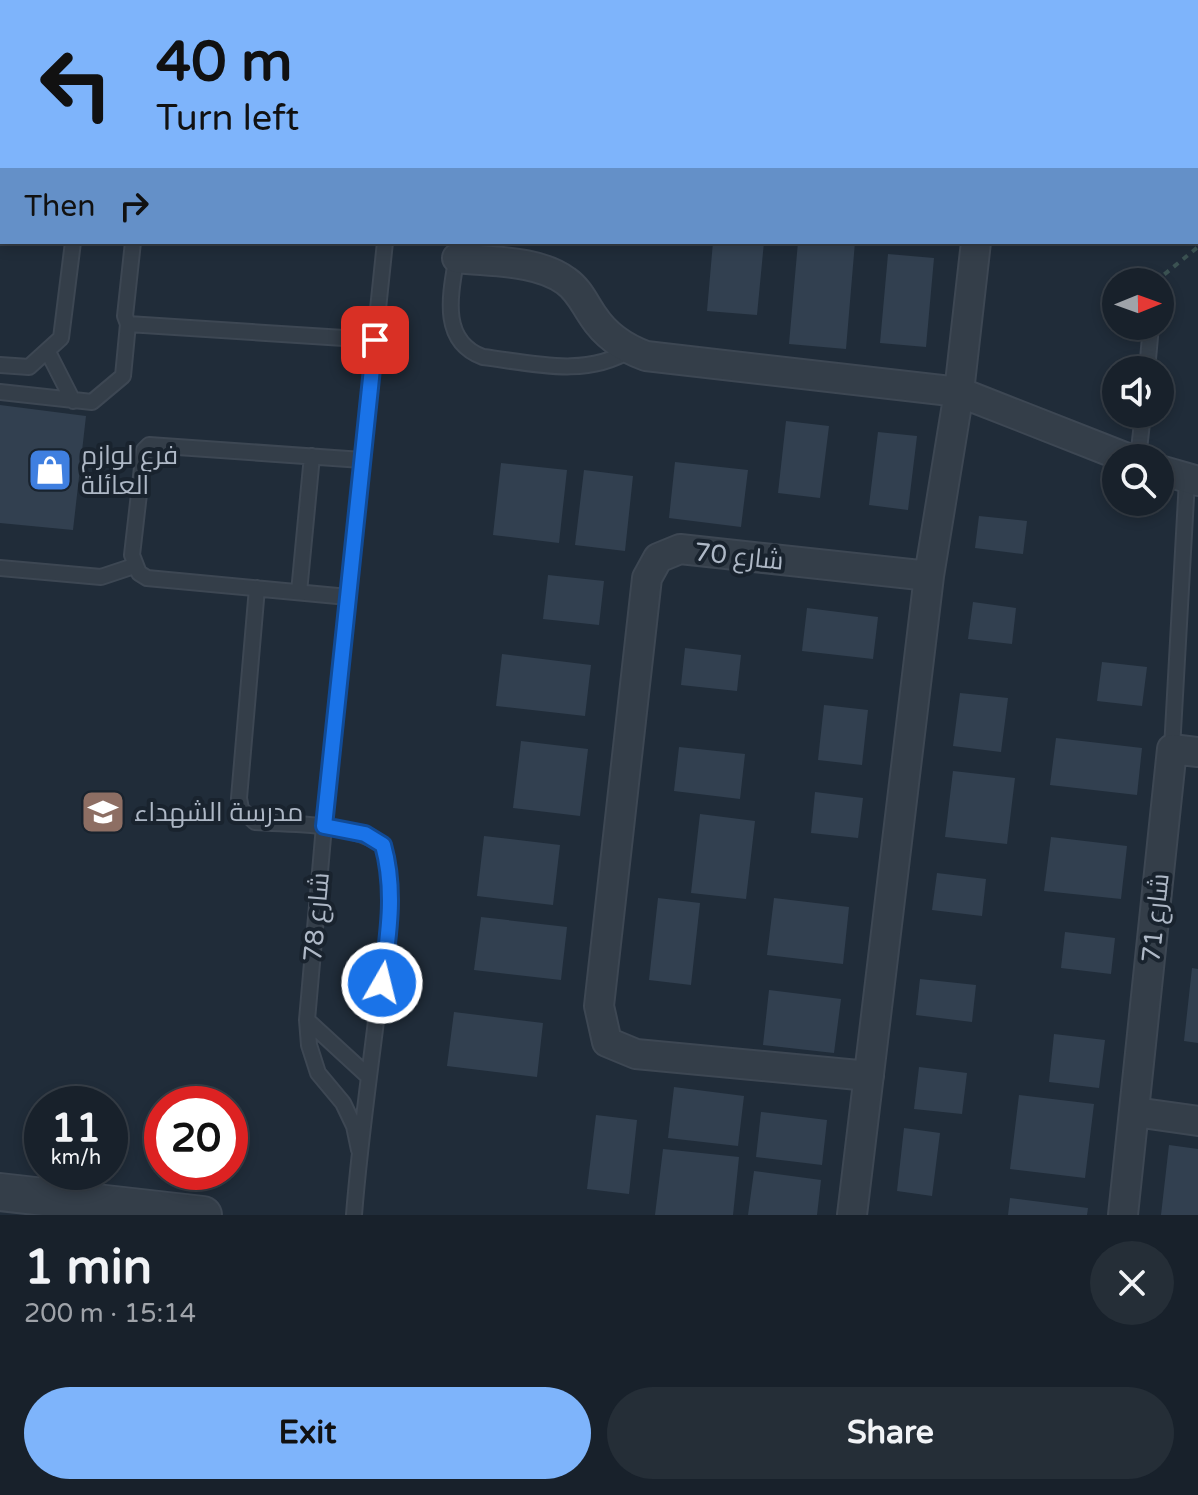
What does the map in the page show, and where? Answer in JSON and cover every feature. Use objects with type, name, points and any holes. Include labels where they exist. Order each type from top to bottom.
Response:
[{"type":"street","points":[[852,1215],[929,576],[959,392],[976,244]]},
{"type":"street","points":[[458,250],[557,276],[581,296],[602,329],[630,350],[664,360],[959,392],[1102,448]]},
{"type":"street","name":"شارع 70","points":[[869,1076],[636,1054],[607,1042],[599,1006],[647,578],[658,558],[680,549],[929,576]]},
{"type":"street","name":"شارع 71","points":[[1123,1215],[1185,750]]},
{"type":"street","points":[[1135,1112],[1198,1121]]},
{"type":"street","points":[[0,1192],[203,1215]]},
{"type":"lane","points":[[0,365],[29,367],[61,338],[73,244]]},
{"type":"lane","points":[[0,392],[92,402],[123,376],[128,324],[125,316],[133,244]]},
{"type":"lane","name":"شارع 78","points":[[359,1150],[354,1126],[343,1103],[318,1073],[309,1045],[307,1020],[324,826],[385,244]]},
{"type":"lane","points":[[458,250],[451,326],[462,346],[472,353],[483,357],[577,367],[605,363],[630,350]]},
{"type":"lane","points":[[128,324],[375,340]]},
{"type":"lane","points":[[48,352],[73,401]]},
{"type":"lane","points":[[348,597],[147,578],[134,566],[132,555],[144,450],[149,445],[362,460]]},
{"type":"lane","points":[[299,592],[312,456]]},
{"type":"lane","points":[[1185,750],[1192,480]]},
{"type":"lane","points":[[0,568],[101,577],[134,566]]},
{"type":"lane","points":[[257,588],[239,798],[241,809],[255,822],[324,826]]},
{"type":"lane","name":"شارع 78","points":[[324,826],[365,834],[383,845],[389,868],[390,921],[359,1150],[354,1215]]},
{"type":"lane","points":[[307,1020],[369,1077]]},
{"type":"path","points":[[1172,268],[1198,247]]},
{"type":"building","points":[[713,244],[764,244],[757,315],[707,311]]},
{"type":"building","points":[[798,244],[855,244],[846,349],[789,344]]},
{"type":"building","points":[[888,254],[934,258],[926,347],[880,343]]},
{"type":"building","name":"فرع لوازم العائلة","points":[[0,405],[86,416],[73,530],[0,523]]},
{"type":"building","points":[[786,421],[829,426],[820,498],[778,493]]},
{"type":"building","points":[[878,432],[917,436],[908,510],[869,505]]},
{"type":"building","points":[[675,462],[748,470],[741,527],[669,518]]},
{"type":"building","points":[[501,463],[567,470],[559,543],[493,535]]},
{"type":"building","points":[[584,470],[633,476],[625,551],[575,545]]},
{"type":"building","points":[[979,516],[1027,521],[1023,554],[975,548]]},
{"type":"building","points":[[548,575],[604,581],[599,625],[543,619]]},
{"type":"building","points":[[973,602],[1016,608],[1012,644],[968,639]]},
{"type":"building","points":[[807,608],[878,617],[873,659],[802,651]]},
{"type":"building","points":[[685,648],[741,655],[737,691],[681,685]]},
{"type":"building","points":[[502,654],[591,665],[585,716],[496,706]]},
{"type":"building","points":[[1102,662],[1147,667],[1142,706],[1097,701]]},
{"type":"building","points":[[960,693],[1008,698],[1001,752],[953,746]]},
{"type":"building","points":[[824,705],[868,710],[862,765],[818,760]]},
{"type":"building","points":[[1056,738],[1142,748],[1137,795],[1050,785]]},
{"type":"building","points":[[521,741],[588,749],[580,816],[513,808]]},
{"type":"building","points":[[679,747],[745,754],[740,799],[674,791]]},
{"type":"building","points":[[953,771],[1015,778],[1007,844],[945,837]]},
{"type":"building","points":[[815,792],[863,798],[858,838],[811,833]]},
{"type":"building","points":[[700,814],[755,821],[746,899],[691,893]]},
{"type":"building","points":[[484,836],[560,845],[553,905],[477,896]]},
{"type":"building","points":[[1051,837],[1127,846],[1121,899],[1044,891]]},
{"type":"building","points":[[937,873],[986,879],[982,916],[932,910]]},
{"type":"building","points":[[658,898],[700,903],[691,985],[649,980]]},
{"type":"building","points":[[774,898],[849,907],[843,964],[767,955]]},
{"type":"building","points":[[481,917],[567,927],[561,980],[474,970]]},
{"type":"building","points":[[1065,932],[1115,938],[1111,974],[1061,968]]},
{"type":"building","points":[[1192,968],[1198,969],[1198,1043],[1184,1041]]},
{"type":"building","points":[[920,979],[976,985],[972,1022],[916,1015]]},
{"type":"building","points":[[769,990],[841,999],[834,1053],[763,1045]]},
{"type":"building","points":[[454,1012],[543,1023],[537,1077],[447,1066]]},
{"type":"building","points":[[1054,1034],[1105,1040],[1099,1088],[1049,1082]]},
{"type":"building","points":[[919,1067],[967,1073],[962,1114],[914,1109]]},
{"type":"building","points":[[674,1087],[744,1096],[738,1146],[668,1138]]},
{"type":"building","points":[[1019,1095],[1094,1104],[1085,1178],[1010,1169]]},
{"type":"building","points":[[761,1112],[827,1120],[822,1165],[756,1157]]},
{"type":"building","points":[[596,1115],[637,1120],[629,1194],[587,1189]]},
{"type":"building","points":[[904,1128],[940,1133],[932,1196],[897,1191]]},
{"type":"building","points":[[1169,1145],[1198,1149],[1198,1215],[1161,1215]]},
{"type":"building","points":[[663,1149],[739,1157],[733,1215],[655,1215]]},
{"type":"building","points":[[754,1171],[821,1180],[817,1215],[748,1215]]},
{"type":"building","points":[[1010,1198],[1088,1208],[1087,1215],[1008,1215]]},
{"type":"place","name":"فرع لوازم العائلة","points":[[50,470]]},
{"type":"place","name":"مدرسة الشهداء","points":[[103,812]]},
{"type":"route","points":[[375,340],[324,826],[365,834],[383,845],[389,868],[390,921],[382,983]]}]
